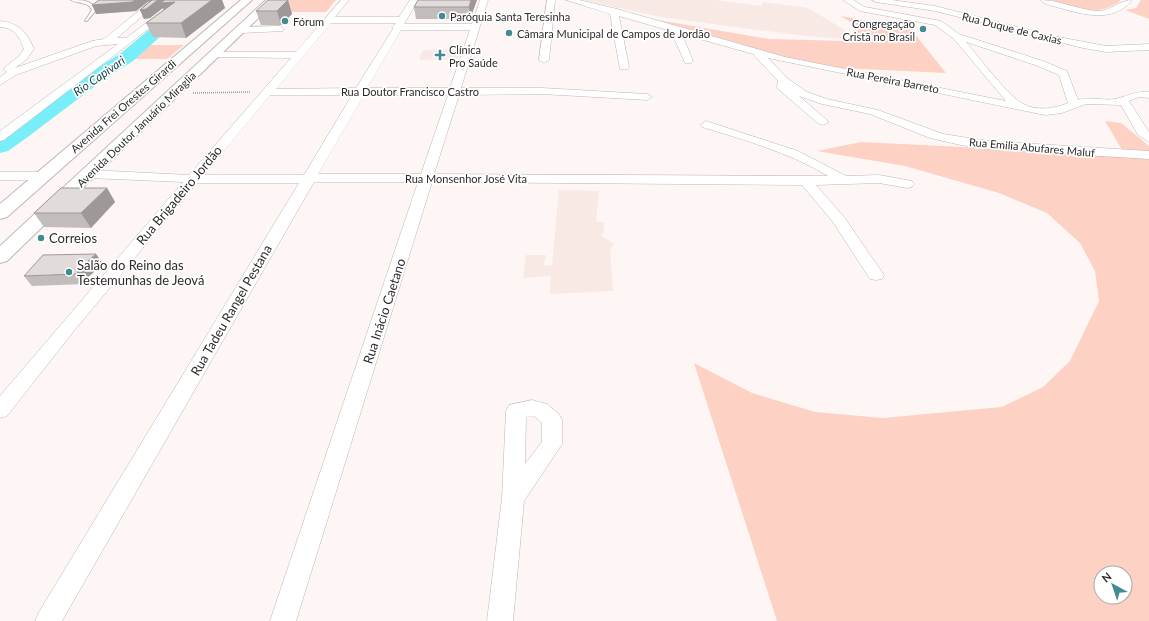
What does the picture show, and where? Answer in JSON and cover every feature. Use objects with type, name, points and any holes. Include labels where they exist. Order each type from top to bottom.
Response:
[{"type":"main road","name":"Avenida Frei Orestes Girardi","points":[[0,213],[247,0]]},
{"type":"main road","name":"Avenida Doutor Januário Miraglia","points":[[0,258],[272,0]]},
{"type":"main road","points":[[152,82],[165,84],[184,82]]},
{"type":"main road","points":[[129,102],[150,98],[168,97]]},
{"type":"main road","points":[[56,165],[84,179]]},
{"type":"main road","points":[[38,180],[84,179]]},
{"type":"street","points":[[107,42],[157,0]]},
{"type":"street","points":[[0,137],[182,0]]},
{"type":"street","name":"Rua Brigadeiro Jordão","points":[[0,410],[67,328],[345,0]]},
{"type":"street","name":"Rua Tadeu Rangel Pestana","points":[[48,621],[399,23],[414,0]]},
{"type":"street","name":"Rua Inácio Caetano","points":[[283,621],[484,0]]},
{"type":"street","points":[[544,60],[551,0]]},
{"type":"street","name":"Rua Pereira Barreto","points":[[570,0],[614,11],[784,60],[1045,112],[1058,111],[1074,104],[1086,101],[1124,102]]},
{"type":"street","points":[[848,0],[855,6],[863,9],[938,23],[956,36],[1003,92],[1018,106]]},
{"type":"street","name":"Rua Duque de Caxias","points":[[876,0],[936,9],[1053,39],[1106,49],[1149,47]]},
{"type":"street","points":[[1044,0],[1085,11],[1104,14],[1118,9],[1128,0]]},
{"type":"street","points":[[614,11],[624,67]]},
{"type":"street","points":[[328,20],[476,25]]},
{"type":"street","points":[[0,24],[10,26],[22,32],[29,49],[23,58],[0,76]]},
{"type":"street","points":[[242,30],[280,29]]},
{"type":"street","points":[[675,29],[688,61]]},
{"type":"street","points":[[956,36],[1039,63],[1063,73],[1074,104]]},
{"type":"street","points":[[0,82],[12,73],[95,43],[130,40]]},
{"type":"street","points":[[1106,49],[1149,55]]},
{"type":"street","points":[[755,51],[783,80],[782,87],[789,95],[810,110],[823,122]]},
{"type":"street","points":[[215,54],[299,55]]},
{"type":"street","name":"Rua Emilia Abufares Maluf","points":[[783,80],[791,88],[806,97],[835,105],[874,112],[934,135],[966,142],[988,146],[1149,155]]},
{"type":"street","name":"Rua Doutor Francisco Castro","points":[[267,92],[455,90],[542,91],[646,97]]},
{"type":"street","points":[[1149,95],[1138,94],[1123,100],[1142,132],[1149,138]]},
{"type":"street","points":[[706,125],[769,144],[821,165],[843,180]]},
{"type":"street","points":[[0,176],[38,180]]},
{"type":"street","name":"Rua Monsenhor José Vita","points":[[84,179],[426,178],[806,181],[879,179],[908,184]]},
{"type":"street","points":[[806,181],[839,220],[876,275]]},
{"type":"street","points":[[500,621],[513,498]]},
{"type":"lane","points":[[73,0],[91,3],[93,6],[94,10],[86,20]]},
{"type":"path","points":[[168,97],[267,92]]},
{"type":"shaded area","points":[[282,0],[336,0],[326,12],[268,12]]},
{"type":"shaded area","points":[[583,0],[715,0],[761,6],[763,2],[808,8],[845,30],[842,39],[797,35],[661,17]]},
{"type":"shaded area","points":[[1050,0],[1120,0],[1110,7],[1085,10],[1077,9]]},
{"type":"shaded area","points":[[1141,0],[1149,0],[1149,19],[1125,10],[1136,8]]},
{"type":"shaded area","points":[[840,16],[910,28],[946,73],[841,68],[788,58],[658,20],[769,39],[845,41],[857,33],[858,26]]},
{"type":"shaded area","points":[[147,45],[184,45],[167,59],[129,59]]},
{"type":"shaded area","name":"Clínica Pro Saúde","points":[[423,50],[460,50],[458,59],[419,60]]},
{"type":"shaded area","points":[[1105,121],[1121,123],[1149,146],[1149,621],[777,621],[694,363],[752,393],[815,412],[883,418],[1002,407],[1043,387],[1070,361],[1099,301],[1095,271],[1080,243],[1047,213],[999,193],[905,166],[817,151],[861,142],[1125,155]]},
{"type":"shaded area","points":[[559,190],[599,191],[596,222],[604,222],[604,233],[600,235],[614,244],[610,250],[613,291],[550,294],[551,276],[523,278],[526,255],[546,255],[543,266],[552,265]]},
{"type":"building","points":[[99,0],[135,0],[132,2],[92,5]]},
{"type":"building","points":[[152,0],[158,0],[146,9],[140,10]]},
{"type":"building","points":[[165,0],[212,0],[181,23],[146,23],[175,2],[160,3]]},
{"type":"building","points":[[268,0],[288,0],[277,11],[256,11]]},
{"type":"building","points":[[418,0],[471,0],[469,7],[414,7]]},
{"type":"building","points":[[61,188],[107,188],[81,213],[34,213]]},
{"type":"building","points":[[96,254],[79,269],[77,274],[24,276],[43,255]]},
{"type":"waterway","name":"Rio Capivari","points":[[0,146],[22,132],[97,76],[127,57],[194,0]]},
{"type":"place","name":"Paróquia Santa Teresinha","points":[[442,16]]},
{"type":"place","name":"Fórum","points":[[285,21]]},
{"type":"place","name":"Congregação Cristã no Brasil","points":[[923,29]]},
{"type":"place","name":"Câmara Municipal de Campos de Jordão","points":[[509,33]]},
{"type":"place","name":"Clínica Pro Saúde","points":[[440,55]]},
{"type":"place","name":"Correios","points":[[41,238]]},
{"type":"place","name":"Salão do Reino das Testemunhas de Jeová","points":[[69,272]]}]
